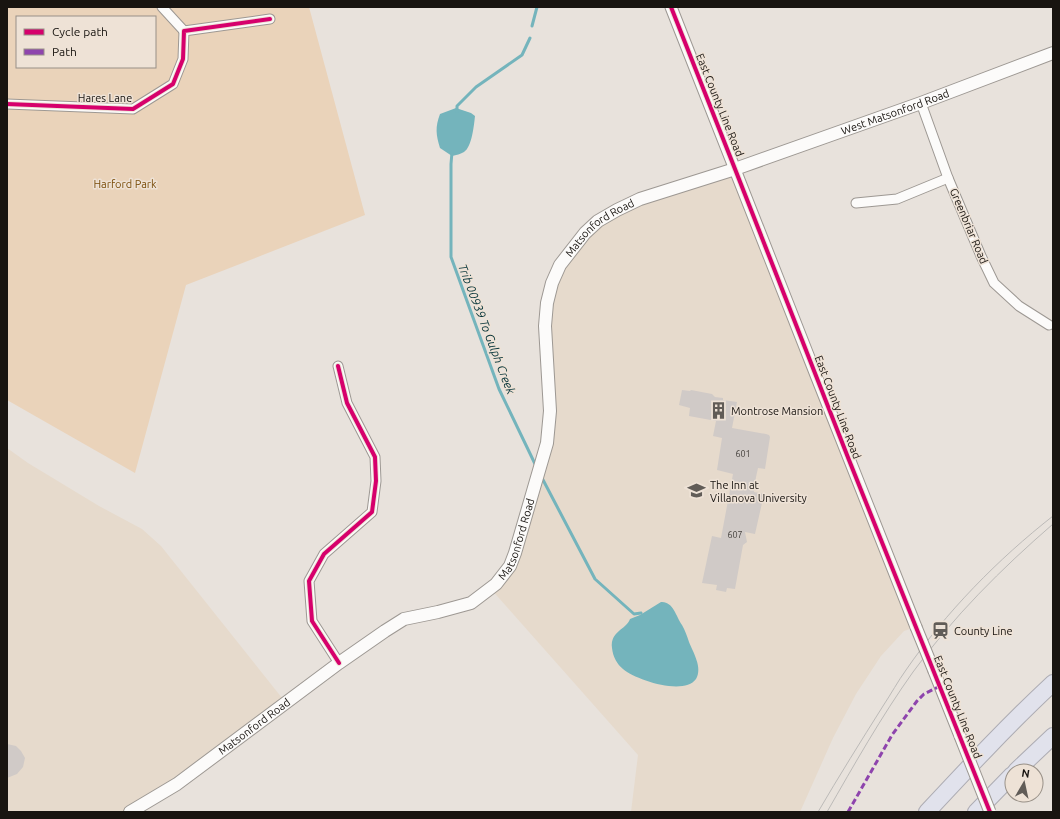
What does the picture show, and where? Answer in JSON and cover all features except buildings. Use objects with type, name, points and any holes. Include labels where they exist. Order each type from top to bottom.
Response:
[{"type":"highway","points":[[927,812],[1022,712],[1053,683]]},
{"type":"highway","points":[[1024,763],[1053,736]]},
{"type":"highway","points":[[976,812],[1004,783]]},
{"type":"main road","name":"West Matsonford Road","points":[[735,169],[921,103],[1053,53]]},
{"type":"main road","name":"Matsonford Road","points":[[130,812],[177,784],[339,663],[404,619],[470,604],[496,584],[510,566],[515,553],[547,443],[550,411],[545,326],[547,302],[552,283],[560,265],[585,233],[598,221],[617,210],[640,199],[735,169]]},
{"type":"street","points":[[162,7],[184,31],[270,19]]},
{"type":"street","name":"East County Line Road","points":[[671,7],[849,460],[990,812]]},
{"type":"street","name":"Hares Lane","points":[[7,104],[133,109],[173,84],[183,59],[184,31]]},
{"type":"street","name":"Greenbriar Road","points":[[921,103],[948,178],[994,283],[1019,306],[1049,325]]},
{"type":"street","points":[[856,203],[897,199],[948,178]]},
{"type":"street","points":[[338,366],[347,403],[375,457],[376,481],[372,512],[324,554],[309,581],[312,621],[339,663]]},
{"type":"shaded area","name":"The Inn at Villanova University","points":[[735,169],[916,627],[904,631],[881,656],[856,694],[833,738],[800,812],[631,812],[638,755],[490,588],[510,566],[547,443],[545,326],[552,283],[598,221]]},
{"type":"shaded area","points":[[7,448],[28,463],[99,506],[142,529],[161,546],[286,703],[130,812],[7,812]]},
{"type":"green space","name":"Harford Park","points":[[7,7],[309,7],[365,215],[186,285],[135,473],[7,400]]},
{"type":"water","points":[[456,108],[471,113],[475,116],[469,146],[464,152],[452,156],[440,148],[437,127],[440,114]]},
{"type":"water","points":[[661,602],[665,602],[674,610],[697,660],[698,675],[690,684],[671,686],[638,678],[623,669],[613,654],[612,642],[616,634],[628,623],[630,619],[640,615]]},
{"type":"waterway","name":"Trib 00939 To Gulph Creek","points":[[532,26],[537,7]]},
{"type":"waterway","name":"Trib 00939 To Gulph Creek","points":[[457,111],[457,106],[476,87],[522,55],[530,38]]},
{"type":"waterway","name":"Trib 00939 To Gulph Creek","points":[[452,152],[451,257],[499,389],[536,466]]},
{"type":"waterway","name":"Trib 00939 To Gulph Creek","points":[[541,476],[595,579],[634,614],[641,613]]},
{"type":"tram line","points":[[818,812],[900,679],[922,648],[974,587],[1012,550],[1053,516]]},
{"type":"tram line","points":[[827,812],[890,706],[928,652],[978,594],[1053,524]]},
{"type":"marked path","points":[[848,812],[892,735],[917,701],[924,694],[940,686]]},
{"type":"cycle path","points":[[671,7],[849,460],[990,812]]},
{"type":"cycle path","points":[[7,104],[133,109],[173,84],[183,59],[184,31],[270,19]]},
{"type":"cycle path","points":[[338,366],[347,403],[375,457],[376,481],[372,512],[324,554],[309,581],[312,621],[339,663]]},
{"type":"place","name":"Montrose Mansion","points":[[718,411]]},
{"type":"place","name":"The Inn at Villanova University","points":[[697,491]]},
{"type":"place","name":"County Line","points":[[941,631]]}]
